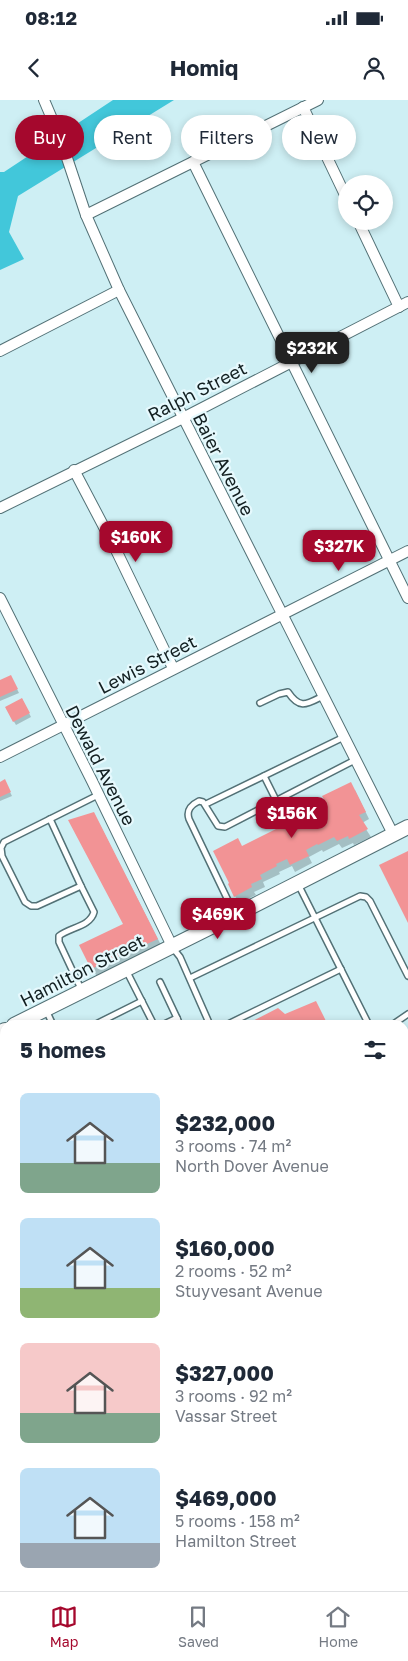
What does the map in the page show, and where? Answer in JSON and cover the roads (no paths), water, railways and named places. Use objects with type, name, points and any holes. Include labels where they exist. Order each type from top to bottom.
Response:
[{"type":"street","name":"Baier Avenue","points":[[44,100],[86,215],[119,290],[393,834]]},
{"type":"street","points":[[86,215],[318,100]]},
{"type":"street","points":[[303,107],[338,180]]},
{"type":"street","points":[[193,162],[408,598]]},
{"type":"street","points":[[363,230],[404,304]]},
{"type":"street","points":[[0,350],[119,290]]},
{"type":"street","name":"Ralph Street","points":[[0,508],[183,418],[404,304]]},
{"type":"street","points":[[74,470],[116,550],[173,668]]},
{"type":"street","name":"Lewis Street","points":[[0,756],[408,551]]},
{"type":"street","name":"Dewald Avenue","points":[[0,598],[172,946]]},
{"type":"street","name":"Hamilton Street","points":[[24,1020],[298,884],[408,827]]},
{"type":"lane","points":[[260,703],[284,692],[288,692],[300,704],[306,705],[323,696]]},
{"type":"lane","points":[[206,804],[344,737]]},
{"type":"lane","points":[[236,915],[188,815],[188,811],[194,803],[199,801],[206,804],[217,825],[221,828],[225,827],[355,760]]},
{"type":"lane","points":[[264,776],[276,800]]},
{"type":"lane","points":[[81,886],[37,906],[31,906],[25,902],[2,856],[1,848],[4,842],[99,795]]},
{"type":"lane","points":[[50,819],[94,912],[92,918],[87,923],[60,936],[59,942],[83,991]]},
{"type":"lane","points":[[298,884],[367,1020]]},
{"type":"lane","points":[[190,978],[360,896],[366,897],[370,901],[408,976]]},
{"type":"lane","points":[[172,946],[180,957],[208,1020]]},
{"type":"lane","points":[[126,969],[152,1020]]},
{"type":"lane","points":[[236,1020],[341,969]]},
{"type":"lane","points":[[160,982],[177,1018],[173,1020]]},
{"type":"lane","points":[[104,1020],[142,1001]]},
{"type":"lane","points":[[46,1009],[51,1020]]}]
